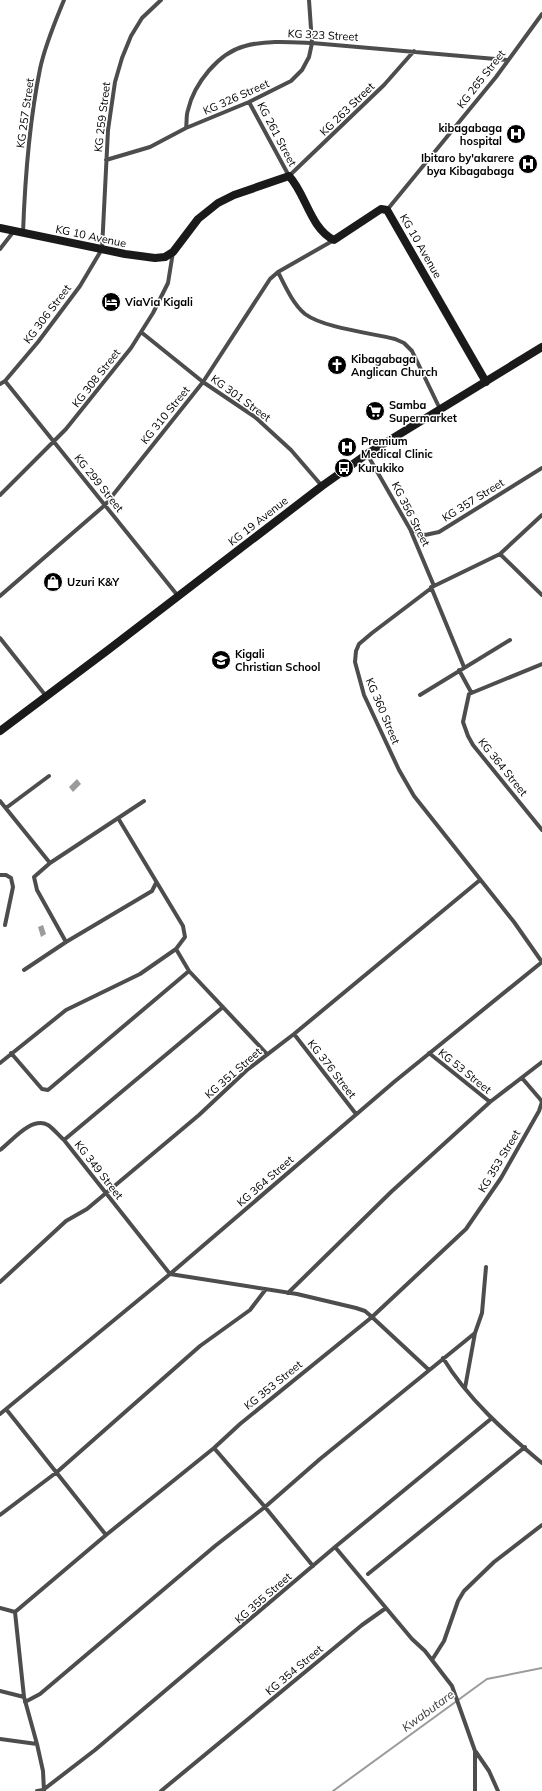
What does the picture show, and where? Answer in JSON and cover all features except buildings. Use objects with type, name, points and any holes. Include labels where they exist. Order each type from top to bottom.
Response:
[{"type":"main road","points":[[173,252],[198,219],[218,203],[284,176],[289,176],[318,225],[326,236],[334,240]]},
{"type":"main road","name":"KG 10 Avenue","points":[[334,240],[381,209],[387,210],[486,382]]},
{"type":"main road","name":"KG 10 Avenue","points":[[0,228],[102,249],[155,258],[165,257],[173,252]]},
{"type":"main road","name":"KG 19 Avenue","points":[[0,731],[322,486],[367,454],[441,410],[542,346]]},
{"type":"street","name":"KG 257 Street","points":[[23,233],[24,192],[30,130],[40,68],[64,0]]},
{"type":"street","name":"KG 259 Street","points":[[102,249],[106,160],[111,106],[115,82],[122,58],[131,36],[142,18],[161,0]]},
{"type":"street","name":"KG 326 Street","points":[[106,160],[150,147],[186,128],[249,102],[291,81],[302,70],[309,57],[312,43],[309,0]]},
{"type":"street","name":"KG 265 Street","points":[[387,210],[496,77],[542,14]]},
{"type":"street","name":"KG 323 Street","points":[[186,128],[188,110],[196,91],[214,65],[229,53],[245,46],[282,42],[312,43],[508,60]]},
{"type":"street","name":"KG 263 Street","points":[[289,176],[384,85],[414,51]]},
{"type":"street","name":"KG 261 Street","points":[[249,102],[289,176]]},
{"type":"street","points":[[0,249],[14,231]]},
{"type":"street","name":"KG 310 Street","points":[[0,596],[105,505],[203,382],[260,291],[278,272],[334,240]]},
{"type":"street","name":"KG 306 Street","points":[[0,384],[5,381],[38,342],[80,286],[102,249]]},
{"type":"street","name":"KG 308 Street","points":[[0,495],[54,442],[132,348],[158,304],[168,283],[173,252]]},
{"type":"street","points":[[278,272],[295,302],[305,314],[326,323],[395,339],[404,343],[412,351],[441,410]]},
{"type":"street","name":"KG 301 Street","points":[[141,332],[203,382],[255,417],[291,450],[322,486]]},
{"type":"street","name":"KG 299 Street","points":[[5,381],[179,596]]},
{"type":"street","name":"KG 356 Street","points":[[367,454],[395,500],[410,529],[464,667]]},
{"type":"street","name":"KG 357 Street","points":[[410,529],[425,535],[438,532],[542,468]]},
{"type":"street","name":"KG 360 Street","points":[[542,515],[500,554],[432,586],[359,644],[356,651],[355,662],[364,695],[402,776],[414,796],[514,922],[542,962]]},
{"type":"street","points":[[500,554],[542,595]]},
{"type":"street","points":[[0,638],[46,696]]},
{"type":"street","points":[[420,695],[510,640]]},
{"type":"street","points":[[459,670],[471,692],[542,664]]},
{"type":"street","name":"KG 364 Street","points":[[471,692],[466,700],[463,722],[468,736],[473,745],[542,830]]},
{"type":"street","points":[[6,808],[49,776]]},
{"type":"street","points":[[0,801],[50,863]]},
{"type":"street","points":[[66,942],[34,883],[35,874],[144,801]]},
{"type":"street","points":[[0,1063],[66,1010],[140,974],[176,948],[185,937],[183,926],[118,818]]},
{"type":"street","points":[[0,875],[6,875],[11,878],[13,887],[4,925]]},
{"type":"street","name":"KG 351 Street","points":[[0,1282],[66,1222],[80,1214],[199,1115],[246,1070],[294,1034],[480,880]]},
{"type":"street","points":[[24,970],[66,942],[152,891],[156,883]]},
{"type":"street","points":[[176,948],[189,971],[267,1054]]},
{"type":"street","name":"KG 364 Street","points":[[0,1414],[170,1274],[429,1053],[542,962]]},
{"type":"street","points":[[11,1053],[42,1090],[48,1090],[189,971]]},
{"type":"street","points":[[64,1140],[224,1007]]},
{"type":"street","name":"KG 376 Street","points":[[294,1034],[356,1114]]},
{"type":"street","name":"KG 53 Street","points":[[429,1053],[490,1102]]},
{"type":"street","points":[[288,1293],[391,1192],[490,1102],[542,1062]]},
{"type":"street","name":"KG 353 Street","points":[[15,1612],[106,1535],[214,1448],[240,1424],[372,1317],[466,1229],[501,1178],[541,1107],[540,1099],[522,1078]]},
{"type":"street","name":"KG 349 Street","points":[[0,1150],[32,1125],[40,1123],[48,1125],[64,1140],[170,1274]]},
{"type":"street","points":[[465,1388],[476,1333],[482,1313],[486,1267]]},
{"type":"street","points":[[170,1274],[288,1293],[365,1311],[429,1370]]},
{"type":"street","points":[[0,1515],[57,1472],[176,1365],[250,1310],[266,1289]]},
{"type":"street","points":[[25,1702],[40,1694],[215,1546],[265,1507],[320,1458],[476,1333]]},
{"type":"street","points":[[443,1358],[465,1388],[492,1418],[542,1463]]},
{"type":"street","points":[[6,1409],[106,1535]]},
{"type":"street","name":"KG 355 Street","points":[[44,1790],[95,1750],[335,1547],[492,1418]]},
{"type":"street","points":[[214,1448],[313,1566]]},
{"type":"street","points":[[368,1574],[525,1448]]},
{"type":"street","points":[[432,1660],[444,1641],[458,1601],[464,1591],[494,1562],[542,1524]]},
{"type":"street","points":[[335,1547],[432,1660],[452,1686],[476,1751],[489,1771],[498,1791]]},
{"type":"street","points":[[0,1608],[15,1612],[24,1697],[43,1771],[44,1790],[37,1791]]},
{"type":"street","name":"KG 354 Street","points":[[161,1791],[352,1633],[386,1608]]},
{"type":"street","points":[[0,1691],[24,1697]]},
{"type":"street","points":[[0,1739],[37,1744]]},
{"type":"street","points":[[475,1791],[476,1751]]},
{"type":"shaded area","points":[[77,779],[81,784],[73,792],[69,787]]},
{"type":"shaded area","points":[[43,925],[46,934],[41,937],[38,927]]},
{"type":"waterway","name":"Kwabutare","points":[[333,1791],[487,1679],[542,1668]]},
{"type":"place","name":"kibagabaga hospital","points":[[516,134]]},
{"type":"place","name":"Ibitaro by'akarere bya Kibagabaga","points":[[528,164]]},
{"type":"place","name":"ViaVia Kigali","points":[[111,302]]},
{"type":"place","name":"Kibagabaga Anglican Church","points":[[337,365]]},
{"type":"place","name":"Samba Supermarket","points":[[375,411]]},
{"type":"place","name":"Premium Medical Clinic","points":[[347,447]]},
{"type":"place","name":"Kurukiko","points":[[344,468]]},
{"type":"place","name":"Uzuri K&Y","points":[[53,582]]},
{"type":"place","name":"Kigali Christian School","points":[[221,660]]}]
